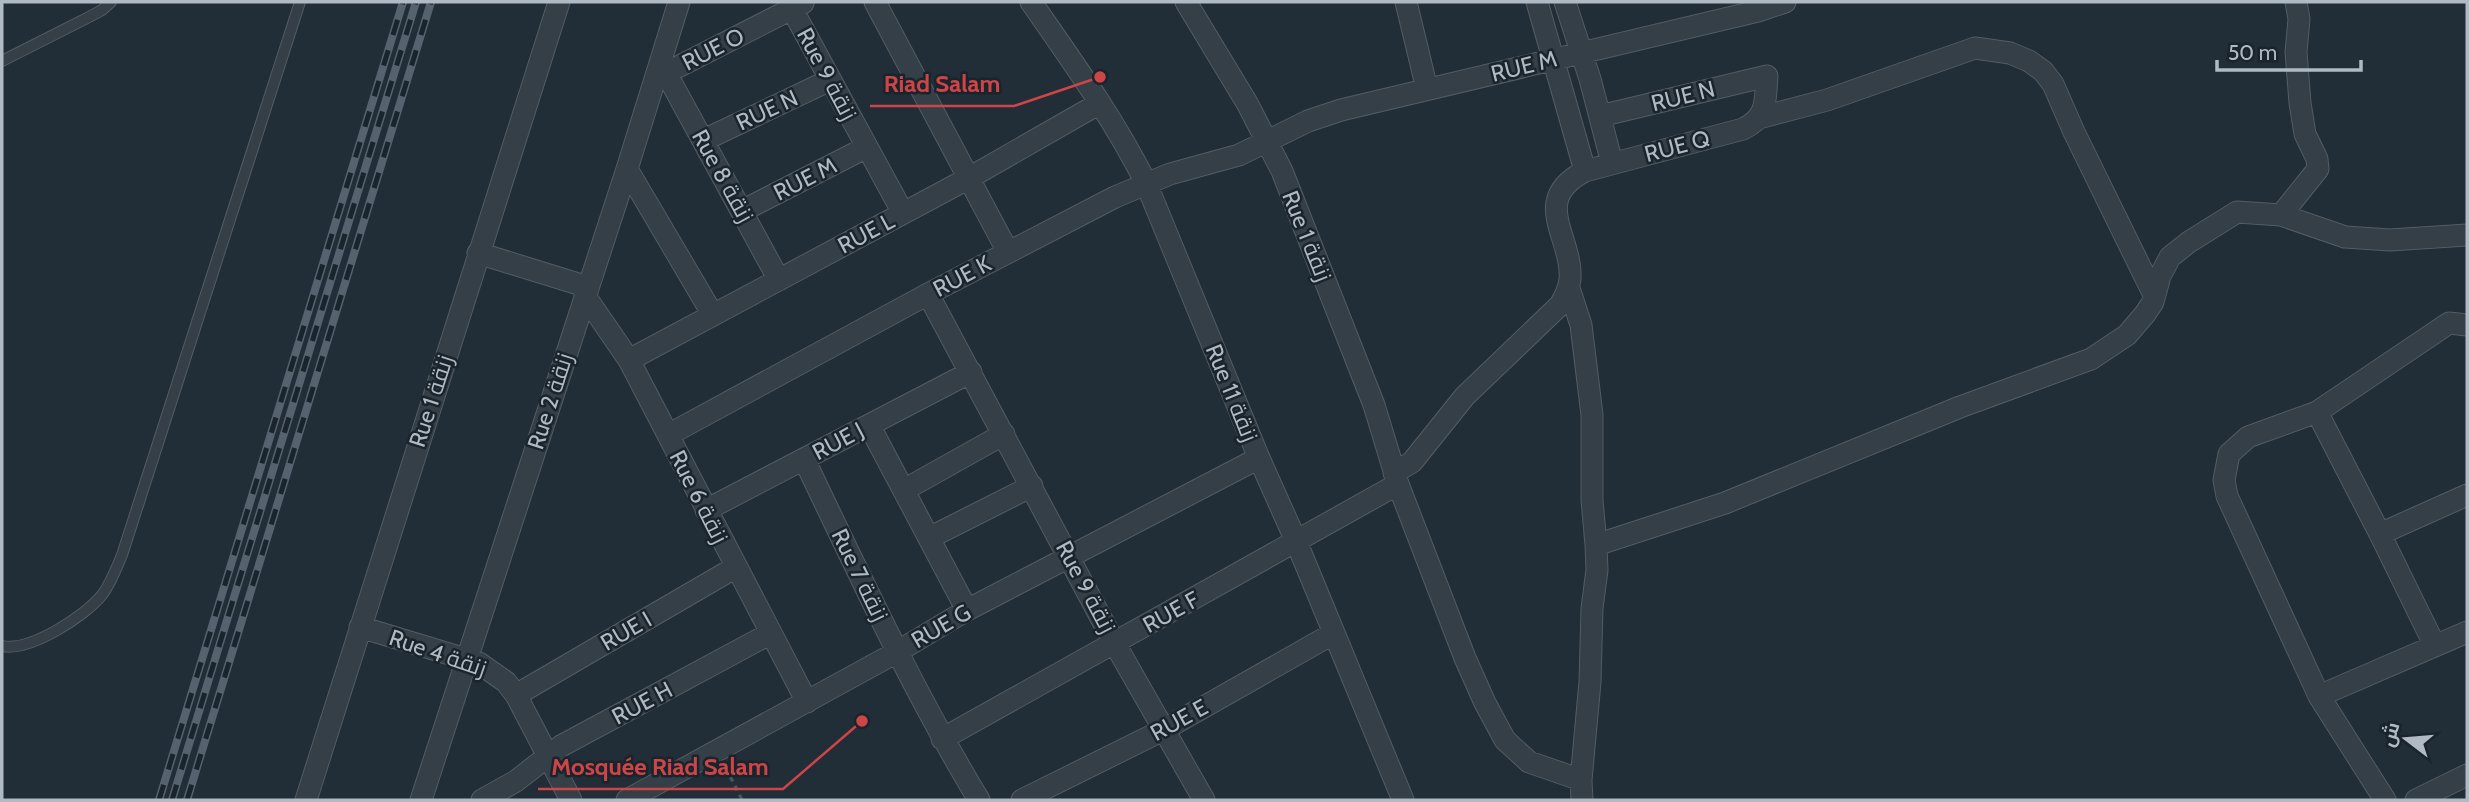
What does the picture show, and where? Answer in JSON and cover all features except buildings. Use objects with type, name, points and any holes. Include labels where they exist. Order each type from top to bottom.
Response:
[{"type":"street","name":"Rue 1 زنقة","points":[[306,800],[559,2]]},
{"type":"street","points":[[875,2],[1008,252]]},
{"type":"street","name":"Rue 11 زنقة","points":[[1031,2],[1128,147],[1146,183],[1403,800]]},
{"type":"street","points":[[1406,2],[1427,89]]},
{"type":"street","points":[[1537,2],[1585,171]]},
{"type":"street","points":[[1565,2],[1612,163],[1585,171],[1565,184],[1558,198],[1557,220],[1571,276],[1569,288],[1581,325],[1592,415],[1592,500],[1597,569],[1592,608],[1591,682],[1581,790]]},
{"type":"street","name":"RUE M","points":[[1266,141],[1319,117],[1758,11],[1785,2]]},
{"type":"street","points":[[2281,215],[2318,169],[2317,159],[2305,134],[2301,110],[2296,52],[2299,19],[2296,2]]},
{"type":"street","name":"Rue 2 زنقة","points":[[421,800],[627,169],[662,72],[674,3]]},
{"type":"street","name":"Rue 1 زنقة","points":[[1189,3],[1247,103],[1282,171],[1374,405],[1396,479],[1485,703],[1505,740],[1529,762],[1581,790]]},
{"type":"street","name":"RUE O","points":[[662,72],[798,5]]},
{"type":"street","name":"Rue 9 زنقة","points":[[798,5],[830,80],[903,213]]},
{"type":"street","name":"RUE Q","points":[[1612,163],[1827,100],[1975,48],[2010,53],[2043,71],[2053,84],[2154,295]]},
{"type":"street","name":"Rue 8 زنقة","points":[[662,72],[704,140],[779,279]]},
{"type":"street","name":"RUE N","points":[[1600,116],[1767,75],[1766,99],[1751,124]]},
{"type":"street","name":"RUE N","points":[[704,140],[830,80]]},
{"type":"street","name":"RUE L","points":[[629,360],[969,178],[1100,103]]},
{"type":"street","name":"RUE K","points":[[668,435],[928,294],[1146,183],[1239,155],[1266,141]]},
{"type":"street","name":"RUE M","points":[[743,211],[867,147]]},
{"type":"street","points":[[627,169],[713,315]]},
{"type":"street","points":[[1596,545],[1725,503],[1960,407],[2091,359],[2127,335],[2145,314],[2170,257],[2215,224],[2237,212],[2281,215],[2345,237],[2390,240],[2467,235]]},
{"type":"street","points":[[478,253],[587,291]]},
{"type":"street","name":"RUE F","points":[[942,739],[1296,541],[1396,479],[1465,396],[1556,310],[1569,288]]},
{"type":"street","name":"Rue 6 زنقة","points":[[587,291],[629,360],[807,702]]},
{"type":"street","name":"Rue 9 زنقة","points":[[928,294],[1115,644],[1204,800]]},
{"type":"street","points":[[2385,800],[2319,696],[2227,496],[2224,480],[2229,454],[2248,438],[2317,412],[2449,323],[2467,325]]},
{"type":"street","name":"RUE J","points":[[706,510],[971,372]]},
{"type":"street","points":[[2317,412],[2435,646]]},
{"type":"street","points":[[869,425],[967,610]]},
{"type":"street","points":[[904,490],[1004,434]]},
{"type":"street","name":"RUE G","points":[[627,800],[897,652],[967,610],[1259,458]]},
{"type":"street","name":"Rue 7 زنقة","points":[[804,459],[897,652],[942,739],[979,800]]},
{"type":"street","points":[[929,538],[1032,486]]},
{"type":"street","points":[[2380,534],[2467,495]]},
{"type":"street","name":"RUE I","points":[[516,695],[736,567]]},
{"type":"street","name":"Rue 4 زنقة","points":[[360,627],[467,658],[493,671],[516,695],[570,800]]},
{"type":"street","points":[[2319,696],[2467,632]]},
{"type":"street","name":"RUE H","points":[[482,800],[516,780],[548,755],[771,633]]},
{"type":"street","name":"RUE E","points":[[1022,800],[1165,729],[1334,633]]},
{"type":"street","points":[[2416,800],[2467,775]]},
{"type":"lane","points":[[2,61],[89,18],[111,2]]},
{"type":"lane","points":[[2,646],[25,645],[84,613],[112,579],[300,2]]},
{"type":"path","points":[[717,751],[742,800]]},
{"type":"railway","points":[[159,800],[403,2]]},
{"type":"railway","points":[[172,800],[416,2]]},
{"type":"railway","points":[[187,800],[431,2]]},
{"type":"place","name":"Riad Salam","points":[[1100,77]]},
{"type":"place","name":"Mosquée Riad Salam","points":[[862,721]]}]
